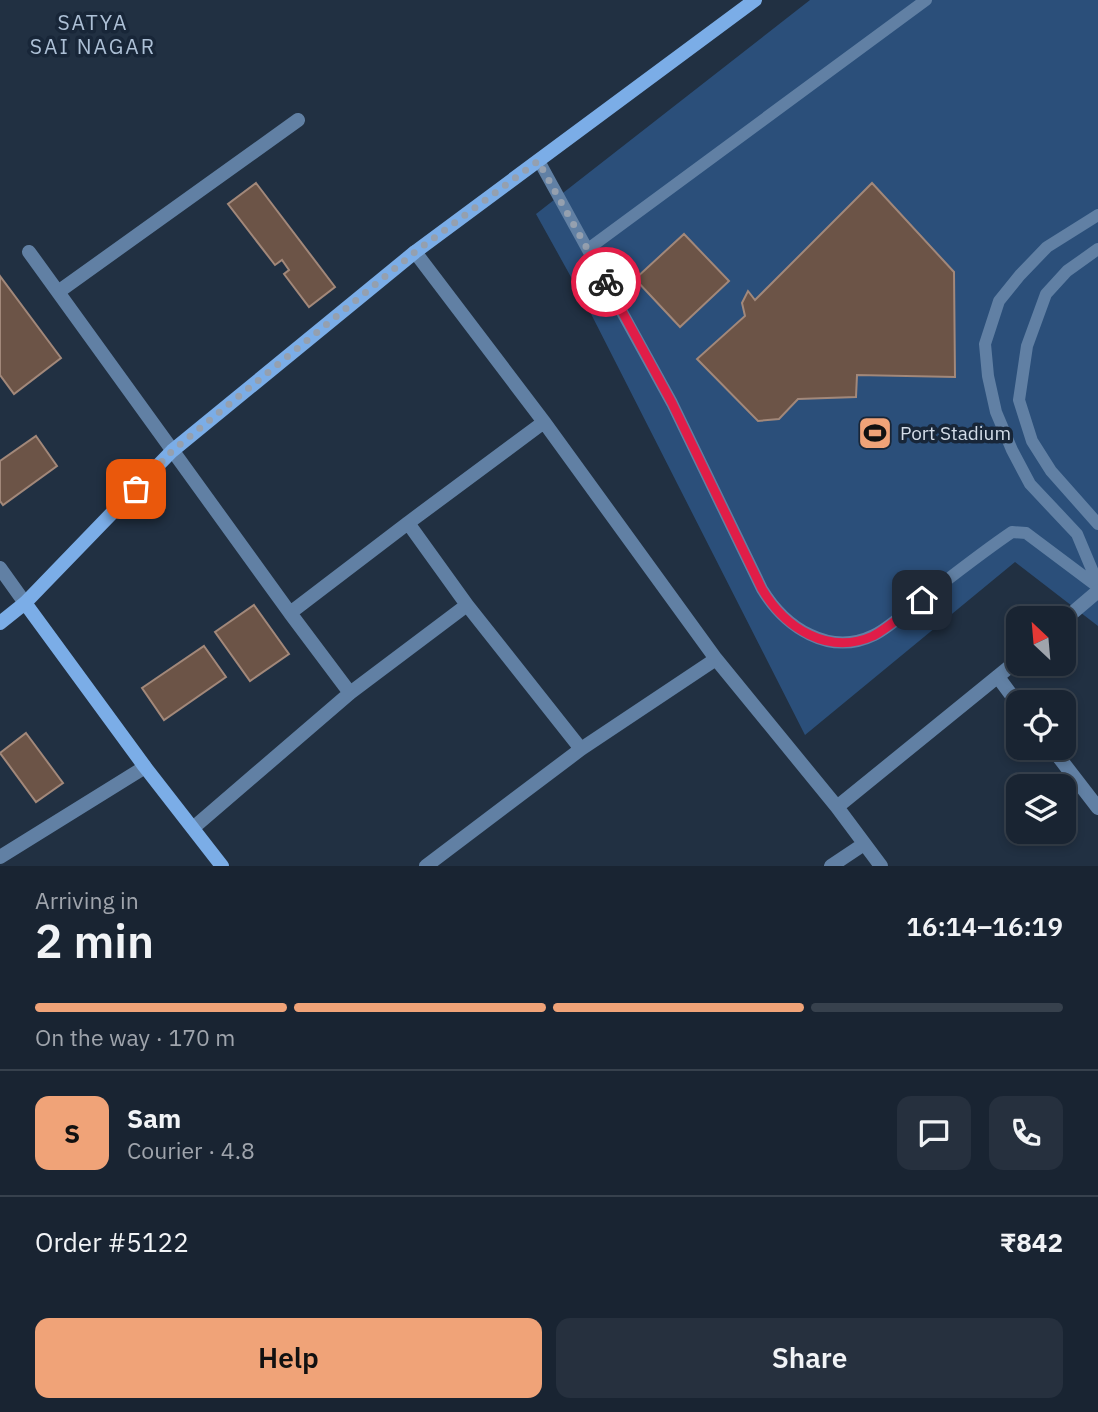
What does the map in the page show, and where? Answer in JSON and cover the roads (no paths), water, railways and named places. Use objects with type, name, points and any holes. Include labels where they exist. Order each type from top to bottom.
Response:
[{"type":"main road","points":[[0,623],[25,603],[172,451],[415,252],[754,0]]},
{"type":"main road","points":[[25,603],[222,866]]},
{"type":"street","points":[[58,292],[298,120]]},
{"type":"street","points":[[29,252],[350,693]]},
{"type":"street","points":[[415,252],[544,422],[716,659],[837,807],[881,866]]},
{"type":"street","points":[[290,613],[544,422]]},
{"type":"street","points":[[408,523],[467,605],[581,749]]},
{"type":"street","points":[[0,568],[25,603]]},
{"type":"street","points":[[1076,608],[1098,587]]},
{"type":"street","points":[[193,828],[350,693],[467,605]]},
{"type":"street","points":[[426,866],[581,749],[716,659]]},
{"type":"street","points":[[837,807],[1006,670]]},
{"type":"street","points":[[998,677],[1008,690]]},
{"type":"street","points":[[1061,760],[1098,808]]},
{"type":"street","points":[[0,858],[145,766]]},
{"type":"street","points":[[831,866],[864,844]]},
{"type":"lane","points":[[588,249],[926,0]]},
{"type":"lane","points":[[538,161],[672,403],[762,589],[779,612],[800,631],[817,639],[836,643],[876,634],[1012,532],[1026,533],[1098,587]]},
{"type":"lane","points":[[1098,215],[1046,247],[1020,275],[999,301],[985,344],[988,376],[996,412],[1012,450],[1030,484],[1077,534],[1098,587]]},
{"type":"lane","points":[[1098,249],[1067,271],[1046,294],[1027,346],[1019,400],[1032,441],[1051,471],[1098,524]]},
{"type":"place","name":"Port Stadium","points":[[875,433]]},
{"type":"district","name":"SATYA SAI NAGAR","points":[[93,35]]}]
